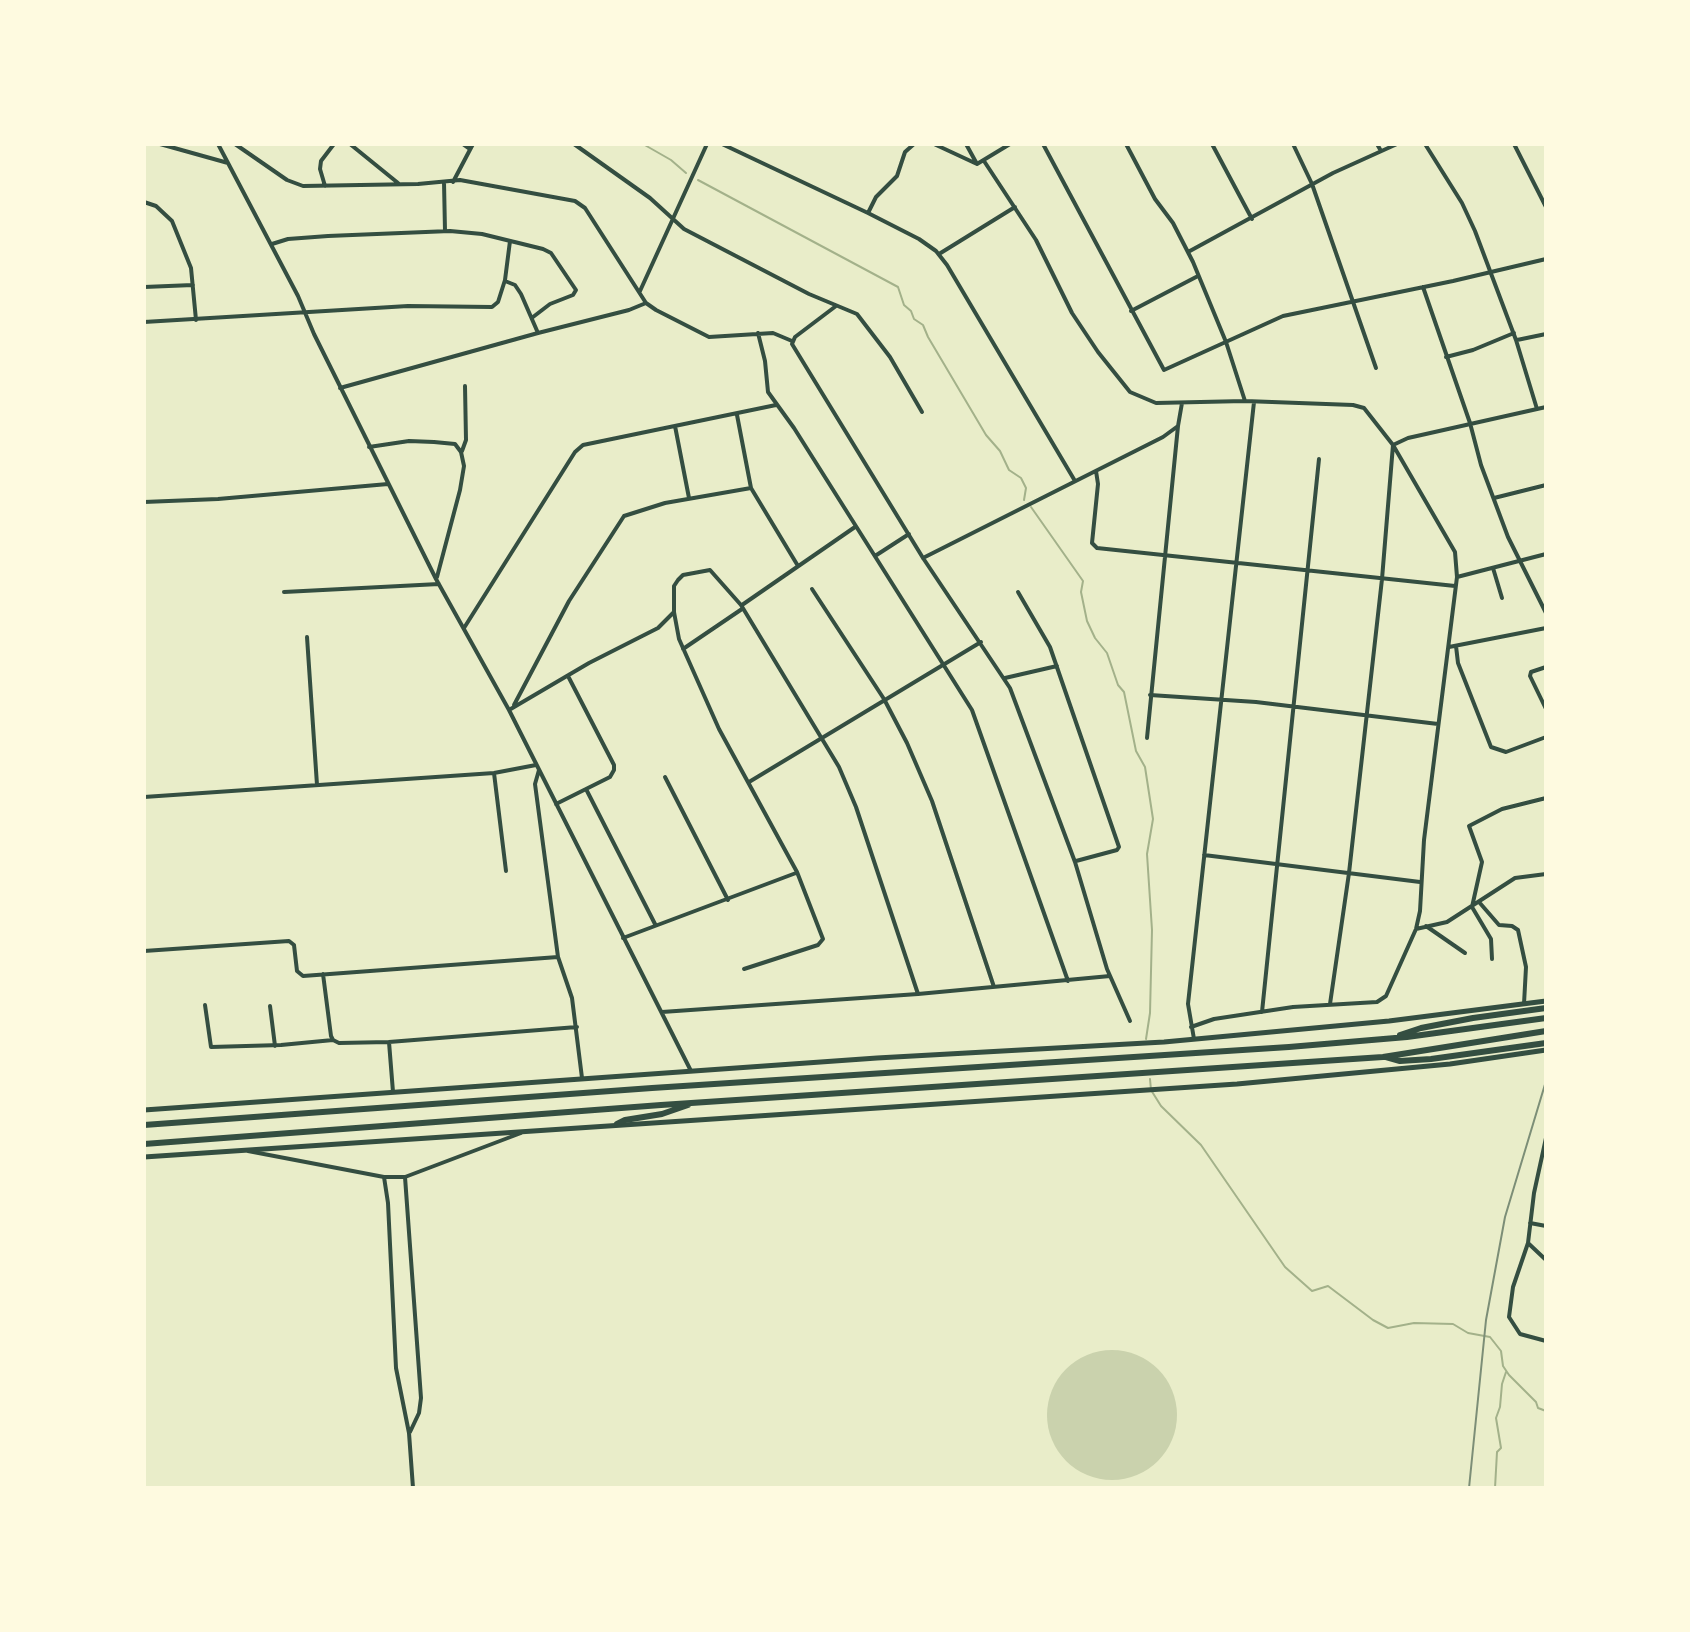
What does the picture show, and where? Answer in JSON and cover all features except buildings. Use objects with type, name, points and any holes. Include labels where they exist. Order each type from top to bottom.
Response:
[{"type":"highway","points":[[1394,1038],[1421,1028],[1545,1006]]},
{"type":"highway","points":[[144,1125],[1394,1038],[1546,1018]]},
{"type":"highway","points":[[144,1144],[1383,1057],[1546,1031]]},
{"type":"highway","points":[[1383,1057],[1400,1061],[1431,1059],[1546,1043]]},
{"type":"highway","points":[[617,1124],[695,1103]]},
{"type":"main road","points":[[144,1110],[582,1078],[1164,1042],[1389,1021],[1524,1004],[1545,1006]]},
{"type":"main road","points":[[144,1157],[1149,1090],[1446,1065],[1546,1050]]},
{"type":"street","points":[[160,144],[228,163]]},
{"type":"street","points":[[218,144],[272,244],[437,582],[511,708],[555,804],[691,1071]]},
{"type":"street","points":[[235,144],[295,184],[325,186],[469,181],[580,204],[646,303],[709,337],[773,333],[792,341]]},
{"type":"street","points":[[325,186],[321,161],[334,144]]},
{"type":"street","points":[[350,144],[398,183]]},
{"type":"street","points":[[453,182],[472,146],[463,144]]},
{"type":"street","points":[[574,144],[650,198],[673,222],[863,319],[890,357],[922,412]]},
{"type":"street","points":[[640,291],[707,144]]},
{"type":"street","points":[[722,144],[919,239],[939,255],[1075,481]]},
{"type":"street","points":[[868,213],[876,197],[897,176],[905,152],[914,144]]},
{"type":"street","points":[[934,144],[977,164],[1010,144]]},
{"type":"street","points":[[966,144],[977,164]]},
{"type":"street","points":[[1043,144],[1164,370],[1283,316],[1546,259]]},
{"type":"street","points":[[1126,144],[1188,252],[1226,342],[1245,401]]},
{"type":"street","points":[[1212,144],[1252,219]]},
{"type":"street","points":[[1293,144],[1312,184],[1376,368]]},
{"type":"street","points":[[1377,144],[1381,151]]},
{"type":"street","points":[[1188,252],[1312,184],[1397,144]]},
{"type":"street","points":[[1425,144],[1462,203],[1514,333],[1537,409]]},
{"type":"street","points":[[1514,144],[1546,207]]},
{"type":"street","points":[[984,161],[1045,255],[1072,313],[1130,392],[1148,401],[1245,401],[1364,408],[1393,445],[1455,552],[1457,577],[1420,882],[1420,911],[1416,929],[1391,986],[1382,1000],[1377,1002],[1262,1012],[1205,1021],[1191,1027]]},
{"type":"street","points":[[444,182],[445,231]]},
{"type":"street","points":[[144,202],[156,206],[172,221],[191,268],[196,320]]},
{"type":"street","points":[[939,255],[1015,207]]},
{"type":"street","points":[[272,244],[301,238],[445,231],[482,234],[510,241],[551,253],[576,290],[573,295],[550,304],[533,317]]},
{"type":"street","points":[[144,322],[304,311],[423,306],[492,307],[498,302],[505,280],[510,241]]},
{"type":"street","points":[[1131,311],[1198,276]]},
{"type":"street","points":[[505,280],[519,290],[538,333]]},
{"type":"street","points":[[144,287],[193,285]]},
{"type":"street","points":[[1423,287],[1494,499],[1519,561],[1546,613]]},
{"type":"street","points":[[340,388],[646,303]]},
{"type":"street","points":[[792,341],[836,306]]},
{"type":"street","points":[[758,333],[766,369],[766,385],[776,405],[794,428],[944,664],[976,720],[1068,981]]},
{"type":"street","points":[[1446,357],[1514,333]]},
{"type":"street","points":[[1516,340],[1546,334]]},
{"type":"street","points":[[792,341],[795,352],[923,558],[981,642],[1016,700],[1075,862],[1110,976],[1130,1021]]},
{"type":"street","points":[[461,452],[466,440],[465,386]]},
{"type":"street","points":[[1194,1039],[1188,1004],[1254,402]]},
{"type":"street","points":[[1147,738],[1182,403]]},
{"type":"street","points":[[464,628],[575,452],[589,442],[776,405]]},
{"type":"street","points":[[1393,445],[1408,438],[1546,407]]},
{"type":"street","points":[[737,414],[751,488],[798,566]]},
{"type":"street","points":[[675,426],[689,498]]},
{"type":"street","points":[[923,558],[1163,437],[1178,426]]},
{"type":"street","points":[[369,447],[409,441],[434,442],[455,444],[461,452],[464,466],[460,490],[437,582]]},
{"type":"street","points":[[1330,1004],[1349,873],[1382,579],[1393,445]]},
{"type":"street","points":[[1262,1012],[1319,459]]},
{"type":"street","points":[[1096,471],[1098,484],[1093,546],[1455,586]]},
{"type":"street","points":[[144,502],[218,499],[388,484]]},
{"type":"street","points":[[1494,499],[1546,485]]},
{"type":"street","points":[[511,708],[569,601],[624,516],[689,498],[751,488]]},
{"type":"street","points":[[683,649],[855,527]]},
{"type":"street","points":[[875,556],[909,534]]},
{"type":"street","points":[[1457,577],[1546,554]]},
{"type":"street","points":[[1493,568],[1502,598]]},
{"type":"street","points":[[744,969],[822,943],[823,939],[797,872],[719,729],[683,649],[674,612],[674,586],[683,575],[703,570],[715,574],[742,607],[822,737],[856,807],[918,994]]},
{"type":"street","points":[[284,592],[437,582]]},
{"type":"street","points":[[812,589],[884,699],[907,743],[932,801],[994,987]]},
{"type":"street","points":[[1018,592],[1044,636],[1057,666],[1119,847],[1075,862]]},
{"type":"street","points":[[511,708],[658,628],[674,612]]},
{"type":"street","points":[[1449,647],[1546,628]]},
{"type":"street","points":[[307,637],[317,785]]},
{"type":"street","points":[[749,782],[981,642]]},
{"type":"street","points":[[1456,646],[1458,663],[1491,747],[1506,752],[1546,737]]},
{"type":"street","points":[[1004,678],[1057,666]]},
{"type":"street","points":[[1546,667],[1531,672],[1530,676],[1546,709]]},
{"type":"street","points":[[555,804],[610,777],[614,765],[568,676]]},
{"type":"street","points":[[1150,695],[1294,705],[1438,724]]},
{"type":"street","points":[[144,797],[538,768]]},
{"type":"street","points":[[538,768],[535,784],[558,957],[572,998],[582,1078]]},
{"type":"street","points":[[494,773],[506,871]]},
{"type":"street","points":[[665,777],[728,900]]},
{"type":"street","points":[[586,789],[655,924]]},
{"type":"street","points":[[1492,959],[1491,939],[1472,907],[1482,862],[1469,828],[1471,824],[1515,805],[1546,798]]},
{"type":"street","points":[[1204,855],[1420,882]]},
{"type":"street","points":[[623,938],[797,872]]},
{"type":"street","points":[[1416,929],[1447,922],[1515,878],[1546,874]]},
{"type":"street","points":[[1478,901],[1499,925],[1518,930],[1526,967],[1524,1004]]},
{"type":"street","points":[[1426,926],[1465,953]]},
{"type":"street","points":[[144,951],[289,941],[294,945],[298,974],[303,976],[558,957]]},
{"type":"street","points":[[323,974],[333,1040]]},
{"type":"street","points":[[662,1012],[918,994],[1110,976]]},
{"type":"street","points":[[205,1005],[211,1047],[275,1046],[333,1040],[339,1043],[389,1042],[577,1027]]},
{"type":"street","points":[[270,1006],[275,1046]]},
{"type":"street","points":[[389,1042],[393,1092]]},
{"type":"street","points":[[243,1150],[384,1177],[405,1177],[527,1131]]},
{"type":"street","points":[[1546,1138],[1528,1243],[1513,1287],[1509,1317],[1520,1334],[1546,1341]]},
{"type":"street","points":[[384,1177],[396,1368],[409,1433],[413,1488]]},
{"type":"street","points":[[405,1177],[421,1398],[419,1413],[409,1433]]},
{"type":"street","points":[[1530,1223],[1546,1226]]},
{"type":"street","points":[[1528,1243],[1546,1260]]},
{"type":"green space","points":[[1112,1350],[1137,1355],[1158,1369],[1172,1390],[1177,1415],[1172,1440],[1158,1461],[1137,1475],[1112,1480],[1087,1475],[1066,1461],[1052,1440],[1047,1415],[1052,1390],[1066,1369],[1087,1355]]},
{"type":"waterway","points":[[643,144],[686,173]]},
{"type":"waterway","points":[[698,180],[898,287],[904,305],[923,325],[986,435],[1000,451],[1009,470],[1021,478],[1026,488],[1024,500]]},
{"type":"waterway","points":[[1031,507],[1083,581],[1081,592],[1087,621],[1107,653],[1118,685],[1124,692],[1136,751],[1145,767],[1153,819],[1147,854],[1152,930],[1150,1013],[1146,1039]]},
{"type":"waterway","points":[[1150,1079],[1151,1090],[1161,1106],[1201,1145],[1285,1267],[1312,1291],[1328,1286],[1388,1328],[1414,1323],[1453,1324],[1468,1333],[1490,1337],[1501,1351],[1503,1366],[1509,1375],[1536,1402],[1538,1408],[1546,1411]]},
{"type":"waterway","points":[[1495,1488],[1497,1452],[1501,1448],[1496,1418],[1506,1372]]},
{"type":"railway","points":[[1469,1488],[1486,1320],[1505,1217],[1546,1081]]}]
